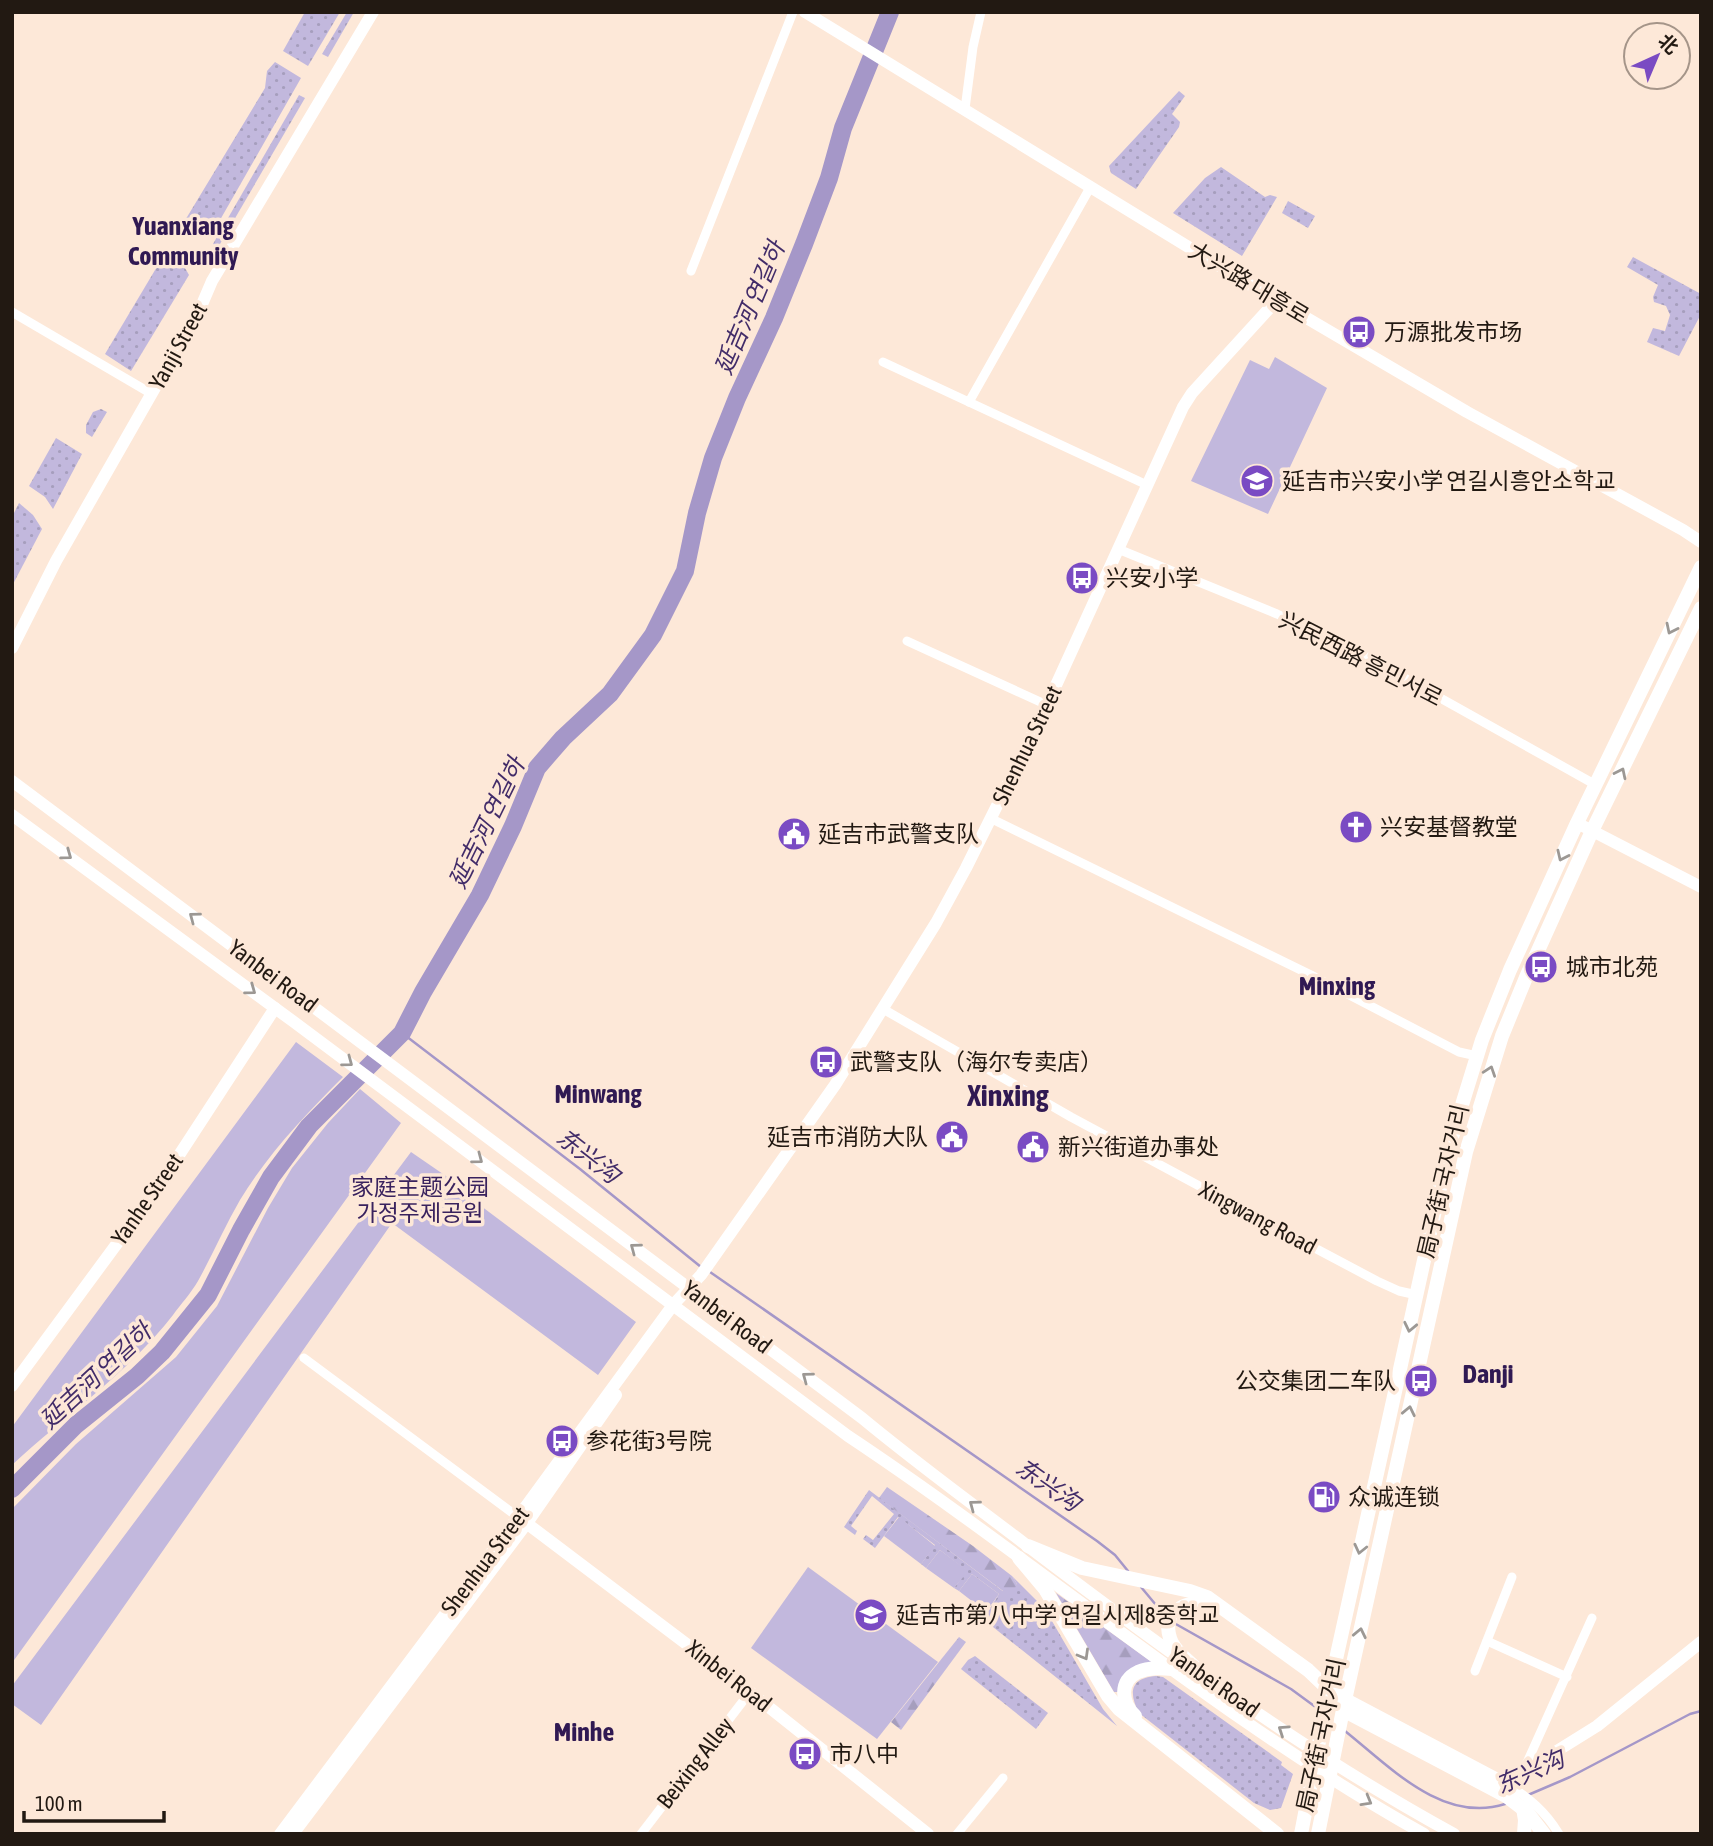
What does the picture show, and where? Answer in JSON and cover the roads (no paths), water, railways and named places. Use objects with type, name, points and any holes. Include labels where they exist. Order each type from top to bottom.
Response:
[{"type":"main road","name":"Yanji Street","points":[[12,648],[56,561],[200,309],[212,281],[373,12]]},
{"type":"main road","name":"大兴路 대흥로","points":[[805,12],[1277,300],[1467,412],[1701,542]]},
{"type":"main road","name":"Shenhua Street","points":[[293,1834],[705,1270],[835,1085],[936,923],[992,819],[1047,705],[1176,419],[1192,393],[1277,300]]},
{"type":"main road","name":"局子街 국자거리","points":[[1301,1834],[1322,1722],[1449,1147],[1477,1056],[1510,970],[1577,823],[1701,567]]},
{"type":"main road","name":"局子街 국자거리","points":[[1318,1834],[1466,1152],[1502,1036],[1592,831],[1701,608]]},
{"type":"main road","name":"Yanbei Road","points":[[12,781],[690,1289],[1024,1552],[1066,1594],[1313,1767],[1424,1834]]},
{"type":"main road","name":"Yanbei Road","points":[[12,815],[424,1118],[848,1436],[1024,1552],[1043,1560],[1256,1712],[1403,1806],[1454,1834]]},
{"type":"main road","points":[[1577,823],[1701,887]]},
{"type":"main road","name":"Yanhe Street","points":[[12,1386],[155,1192],[275,1008]]},
{"type":"main road","name":"Shenhua Street","points":[[280,1834],[522,1520]]},
{"type":"main road","name":"Xinbei Road","points":[[522,1520],[750,1692],[928,1834]]},
{"type":"main road","points":[[1024,1552],[1207,1597],[1308,1670],[1328,1695]]},
{"type":"main road","points":[[1024,1552],[1108,1696],[1119,1709],[1277,1834]]},
{"type":"main road","points":[[1199,1671],[1178,1651],[1169,1636],[1171,1618],[1184,1604],[1197,1602],[1210,1605],[1344,1708],[1511,1790],[1529,1805],[1545,1834]]},
{"type":"main road","points":[[1511,1790],[1552,1754],[1597,1726],[1701,1642]]},
{"type":"main road","points":[[1174,1668],[1145,1670],[1132,1676],[1124,1691],[1125,1705],[1140,1721],[1284,1834]]},
{"type":"main road","points":[[1524,1832],[1529,1805]]},
{"type":"street","points":[[691,271],[793,12]]},
{"type":"street","points":[[965,109],[973,47],[981,12]]},
{"type":"street","points":[[969,402],[1091,186]]},
{"type":"street","points":[[12,312],[152,394]]},
{"type":"street","points":[[883,362],[1147,485]]},
{"type":"street","name":"兴民西路 흥민서로","points":[[1118,549],[1277,614],[1357,652],[1596,785]]},
{"type":"street","points":[[907,641],[1047,705]]},
{"type":"street","points":[[992,819],[1311,975],[1460,1052],[1477,1056]]},
{"type":"street","name":"Xingwang Road","points":[[883,1009],[1071,1117],[1311,1246],[1377,1281],[1399,1291],[1417,1295]]},
{"type":"street","points":[[304,1358],[522,1520]]},
{"type":"street","points":[[1475,1671],[1513,1577]]},
{"type":"street","points":[[1524,1776],[1525,1767],[1592,1618]]},
{"type":"street","points":[[1487,1641],[1567,1677]]},
{"type":"street","name":"Beixing Alley","points":[[641,1834],[750,1692]]},
{"type":"street","points":[[957,1834],[1003,1778]]},
{"type":"street","points":[[1529,1805],[1547,1814],[1559,1834]]},
{"type":"waterway","name":"延吉河 연길하","points":[[12,1489],[76,1425],[137,1376],[162,1352],[208,1295],[271,1177],[309,1126],[402,1033],[480,895],[537,768],[563,738],[610,694],[653,635],[685,571],[697,513],[713,458],[804,244],[829,178],[843,128],[890,12]]},
{"type":"waterway","name":"东兴沟","points":[[402,1033],[580,1169],[701,1267]]},
{"type":"waterway","name":"东兴沟","points":[[710,1272],[1097,1541],[1115,1555],[1128,1571]]},
{"type":"waterway","name":"东兴沟","points":[[1141,1587],[1166,1617]]},
{"type":"waterway","name":"东兴沟","points":[[1174,1623],[1291,1689],[1321,1711]]},
{"type":"waterway","name":"东兴沟","points":[[1528,1795],[1570,1777],[1690,1714],[1701,1711]]},
{"type":"waterway","name":"东兴沟","points":[[1345,1731],[1399,1775],[1439,1799],[1460,1806],[1482,1808],[1505,1804]]},
{"type":"place","name":"万源批发市场","points":[[1359,332]]},
{"type":"place","name":"延吉市兴安小学 연길시흥안소학교","points":[[1257,481]]},
{"type":"place","name":"兴安小学","points":[[1082,578]]},
{"type":"place","name":"兴安基督教堂","points":[[1356,827]]},
{"type":"place","name":"延吉市武警支队","points":[[794,834]]},
{"type":"place","name":"城市北苑","points":[[1541,967]]},
{"type":"place","name":"武警支队（海尔专卖店）","points":[[826,1062]]},
{"type":"place","name":"延吉市消防大队","points":[[952,1137]]},
{"type":"place","name":"新兴街道办事处","points":[[1033,1147]]},
{"type":"place","name":"公交集团二车队","points":[[1421,1381]]},
{"type":"place","name":"参花街3号院","points":[[562,1441]]},
{"type":"place","name":"众诚连锁","points":[[1324,1497]]},
{"type":"place","name":"延吉市第八中学 연길시제8중학교","points":[[871,1615]]},
{"type":"place","name":"市八中","points":[[805,1754]]},
{"type":"district","name":"Yuanxiang Community","points":[[183,241]]},
{"type":"district","name":"Minxing","points":[[1337,986]]},
{"type":"district","name":"Minwang","points":[[598,1094]]},
{"type":"district","name":"Xinxing","points":[[1008,1096]]},
{"type":"district","name":"Danji","points":[[1488,1374]]},
{"type":"district","name":"Minhe","points":[[584,1732]]},
{"type":"park label","name":"家庭主题公园 가정주제공원","points":[[420,1200]]}]
